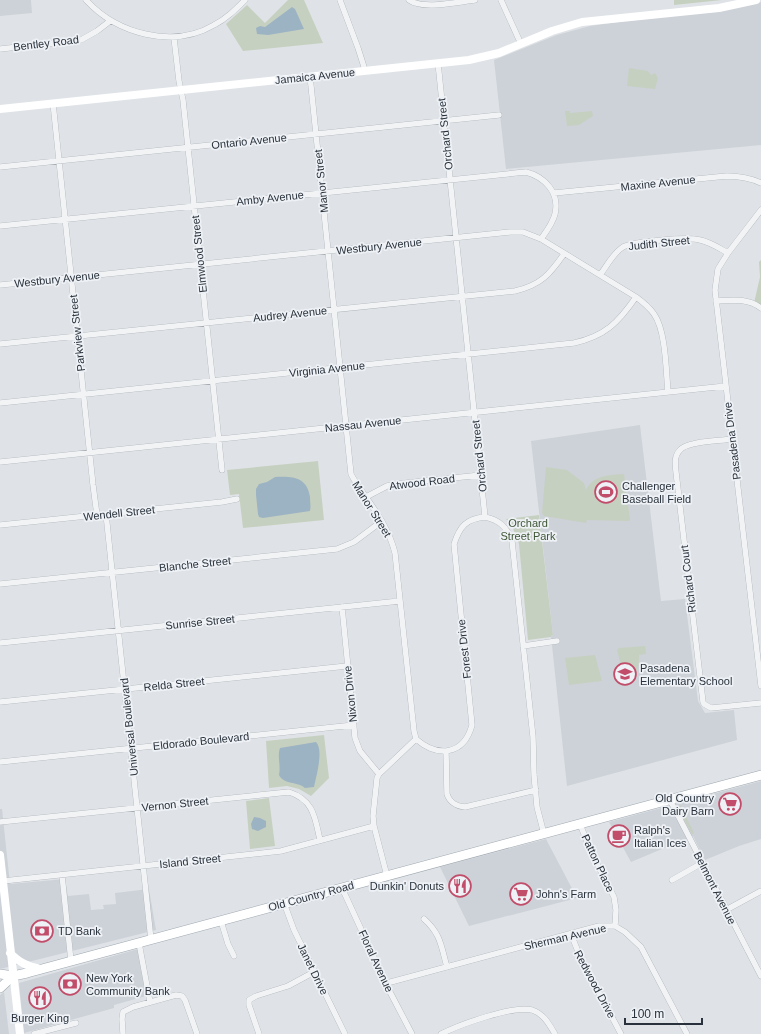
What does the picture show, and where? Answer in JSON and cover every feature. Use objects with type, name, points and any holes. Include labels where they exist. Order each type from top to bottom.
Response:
[{"type":"main road","name":"Old Country Road","points":[[0,974],[13,976],[71,961],[761,775]]},
{"type":"main road","points":[[0,988],[13,976]]},
{"type":"street","points":[[86,0],[110,21],[136,32],[174,38],[213,26],[229,16],[245,0]]},
{"type":"street","points":[[340,0],[365,70]]},
{"type":"street","points":[[409,0],[416,4],[422,5],[475,0]]},
{"type":"street","points":[[501,0],[521,44]]},
{"type":"street","name":"Jamaica Avenue","points":[[0,109],[483,57],[498,53],[565,26],[582,22],[719,8],[733,2],[756,0]]},
{"type":"street","name":"Bentley Road","points":[[0,49],[81,40],[97,32],[110,21]]},
{"type":"street","name":"Elmwood Street","points":[[174,38],[188,148],[222,470]]},
{"type":"street","name":"Orchard Street","points":[[438,63],[485,517]]},
{"type":"street","name":"Manor Street","points":[[310,76],[351,474],[390,534],[395,553],[416,739]]},
{"type":"street","name":"Parkview Street","points":[[53,103],[90,453],[98,514]]},
{"type":"street","name":"Ontario Avenue","points":[[0,168],[499,115]]},
{"type":"street","name":"Amby Avenue","points":[[0,226],[526,172],[543,179],[554,193]]},
{"type":"street","name":"Maxine Avenue","points":[[554,193],[727,176],[739,176],[761,183]]},
{"type":"street","points":[[541,239],[555,215],[556,208],[554,193]]},
{"type":"street","name":"Pasadena Drive","points":[[761,210],[728,253],[718,269],[715,286],[732,439],[759,650],[761,686]]},
{"type":"street","name":"Westbury Avenue","points":[[0,285],[510,232],[523,232],[541,239],[650,308],[659,323],[662,334],[668,392]]},
{"type":"street","name":"Judith Street","points":[[600,275],[615,253],[631,244],[691,239],[708,242],[728,253]]},
{"type":"street","name":"Audrey Avenue","points":[[0,344],[515,291],[528,288],[544,279],[564,254]]},
{"type":"street","name":"Virginia Avenue","points":[[0,403],[574,343],[589,340],[603,333],[614,325],[636,298]]},
{"type":"street","points":[[716,301],[740,300],[754,303],[761,308]]},
{"type":"street","name":"Nassau Avenue","points":[[0,462],[726,386]]},
{"type":"street","name":"Richard Court","points":[[732,439],[687,445],[680,449],[676,456],[676,472],[703,702],[710,708],[761,703]]},
{"type":"street","name":"Atwood Road","points":[[366,497],[387,486],[396,484],[481,475]]},
{"type":"street","name":"Wendell Street","points":[[0,525],[238,499]]},
{"type":"street","name":"Universal Boulevard","points":[[106,514],[151,940]]},
{"type":"street","points":[[485,517],[494,519],[502,524],[512,540],[533,737],[534,775],[537,806],[544,834]]},
{"type":"street","name":"Forest Drive","points":[[446,751],[457,748],[464,742],[470,734],[472,725],[454,544],[457,534],[464,524],[476,518],[485,517]]},
{"type":"street","name":"Blanche Street","points":[[0,584],[337,549],[354,542],[382,521]]},
{"type":"street","name":"Sunrise Street","points":[[0,643],[400,601]]},
{"type":"street","name":"Nixon Drive","points":[[342,608],[355,738],[360,751],[379,774]]},
{"type":"street","points":[[524,646],[556,641]]},
{"type":"street","name":"Relda Street","points":[[0,702],[347,666]]},
{"type":"street","name":"Eldorado Boulevard","points":[[0,762],[354,725]]},
{"type":"street","points":[[387,876],[374,826],[373,816],[376,784],[379,774],[416,739],[432,750],[446,751],[447,794],[453,804],[465,807],[536,790]]},
{"type":"street","name":"Vernon Street","points":[[0,822],[289,792],[301,797],[310,807],[313,812],[320,840]]},
{"type":"street","name":"Belmont Avenue","points":[[670,800],[761,976]]},
{"type":"street","name":"Patton Place","points":[[580,824],[591,852],[614,896],[616,910],[615,926]]},
{"type":"street","name":"Island Street","points":[[3,881],[281,851],[374,826]]},
{"type":"street","points":[[0,855],[20,1034]]},
{"type":"street","points":[[672,880],[702,862]]},
{"type":"street","points":[[62,875],[71,961]]},
{"type":"street","name":"Floral Avenue","points":[[342,888],[386,984],[412,1034]]},
{"type":"street","points":[[726,910],[761,891]]},
{"type":"street","name":"Janet Drive","points":[[284,903],[294,930],[345,1034]]},
{"type":"street","points":[[424,919],[433,927],[438,936],[447,967]]},
{"type":"street","points":[[221,920],[228,944],[234,956]]},
{"type":"street","name":"Sherman Avenue","points":[[386,984],[599,926],[615,926],[626,932],[641,947],[687,1034]]},
{"type":"street","name":"Redwood Drive","points":[[571,934],[581,959],[621,1034]]},
{"type":"street","points":[[139,943],[150,1002]]},
{"type":"street","points":[[10,953],[18,961],[28,966],[40,969]]},
{"type":"street","points":[[259,1034],[249,1005],[249,1000],[256,996],[288,986],[314,972]]},
{"type":"street","points":[[123,1034],[121,1014],[126,1009],[179,995],[185,1000],[197,1034]]},
{"type":"street","points":[[441,1034],[463,1024],[523,1008],[542,1015],[549,1023],[555,1034]]},
{"type":"street","points":[[34,1034],[76,1023]]},
{"type":"shaded area","points":[[0,0],[31,0],[32,13],[0,16]]},
{"type":"shaded area","points":[[761,2],[761,145],[506,169],[494,60],[557,35],[590,26]]},
{"type":"shaded area","points":[[640,425],[661,601],[685,599],[698,701],[705,713],[734,710],[737,740],[567,786],[551,636],[553,635],[531,441]]},
{"type":"shaded area","points":[[761,781],[761,839],[705,860],[693,836],[631,862],[609,822]]},
{"type":"shaded area","points":[[0,809],[2,809],[10,884],[65,879],[68,896],[89,894],[91,910],[104,909],[103,905],[116,904],[115,893],[149,889],[156,930],[0,969]]},
{"type":"shaded area","points":[[546,839],[577,898],[469,926],[440,867]]},
{"type":"shaded area","points":[[138,949],[146,996],[114,1005],[114,1008],[24,1033],[19,983]]},
{"type":"shaded area","points":[[4,992],[9,1034],[0,1034],[0,995]]},
{"type":"green space","points":[[288,0],[304,0],[323,43],[243,51],[226,24],[247,5],[265,23]]},
{"type":"green space","points":[[674,0],[722,0],[674,5]]},
{"type":"green space","points":[[629,68],[648,71],[651,75],[655,73],[658,78],[655,89],[627,86]]},
{"type":"green space","points":[[565,111],[570,111],[570,113],[592,111],[593,116],[579,125],[567,126]]},
{"type":"green space","points":[[761,260],[761,308],[754,303],[760,277],[759,262]]},
{"type":"green space","points":[[318,461],[324,520],[243,528],[239,494],[230,495],[227,470]]},
{"type":"green space","points":[[546,467],[567,470],[584,483],[586,490],[593,481],[597,479],[624,474],[630,519],[629,521],[587,520],[586,523],[544,516],[542,513]]},
{"type":"green space","name":"Orchard Street Park","points":[[539,515],[553,635],[551,637],[528,640],[519,544],[512,526],[506,519]]},
{"type":"green space","points":[[645,646],[646,654],[639,655],[638,666],[633,676],[623,673],[617,650],[619,648]]},
{"type":"green space","points":[[595,655],[602,681],[569,685],[565,658]]},
{"type":"green space","points":[[324,735],[329,778],[311,796],[299,789],[287,786],[269,788],[266,741]]},
{"type":"green space","points":[[269,798],[275,846],[250,849],[246,801]]},
{"type":"green space","points":[[680,805],[694,833],[692,834],[677,806]]},
{"type":"water","points":[[292,7],[295,9],[304,29],[268,35],[257,34],[256,28],[260,26],[265,27]]},
{"type":"water","points":[[275,477],[298,479],[306,485],[310,497],[310,511],[263,518],[259,517],[256,489],[259,484],[267,482]]},
{"type":"water","points":[[316,742],[319,757],[314,787],[305,788],[298,784],[287,782],[281,778],[279,775],[280,748]]},
{"type":"water","points":[[254,817],[266,821],[266,827],[258,831],[252,829],[251,824]]},
{"type":"place","name":"Challenger Baseball Field","points":[[606,492]]},
{"type":"place","name":"Pasadena Elementary School","points":[[625,674]]},
{"type":"place","name":"Old Country Dairy Barn","points":[[730,804]]},
{"type":"place","name":"Ralph's Italian Ices","points":[[619,836]]},
{"type":"place","name":"Dunkin' Donuts","points":[[460,886]]},
{"type":"place","name":"John's Farm","points":[[521,894]]},
{"type":"place","name":"TD Bank","points":[[42,931]]},
{"type":"place","name":"New York Community Bank","points":[[70,984]]},
{"type":"place","name":"Burger King","points":[[40,998]]}]
